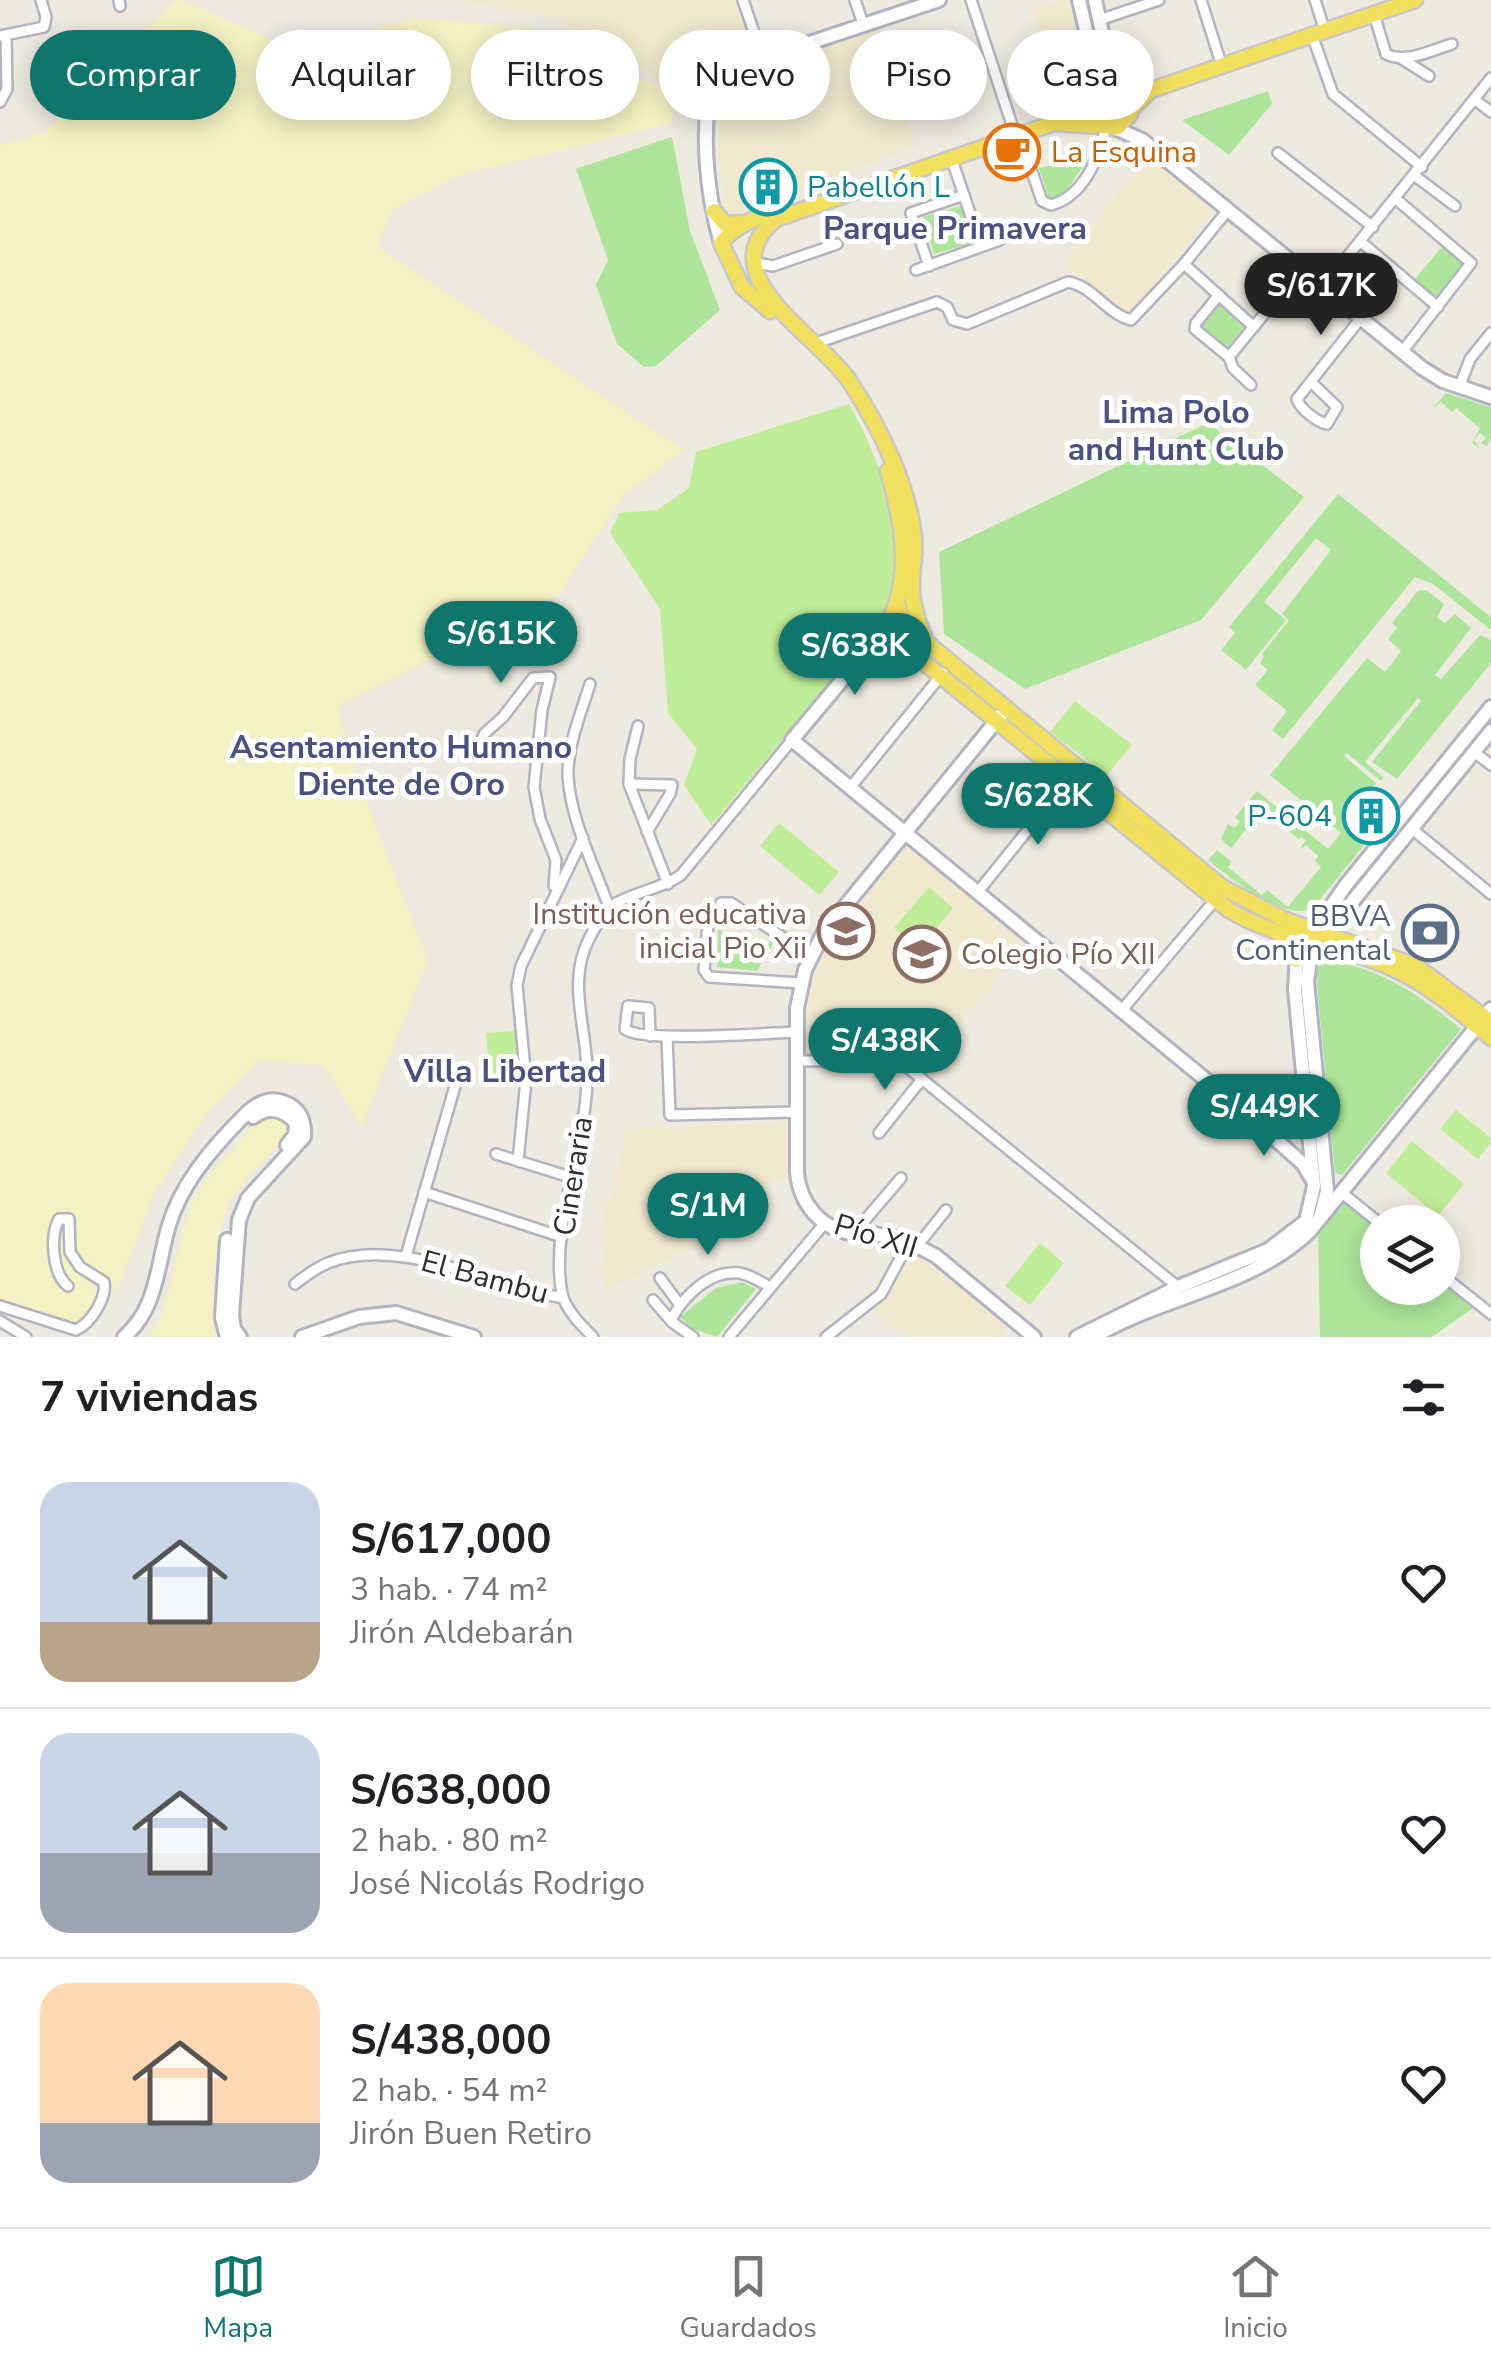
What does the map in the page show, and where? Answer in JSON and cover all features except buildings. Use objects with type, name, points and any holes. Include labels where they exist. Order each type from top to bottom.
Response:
[{"type":"main road","points":[[830,34],[939,0]]},
{"type":"main road","points":[[1078,0],[1088,30]]},
{"type":"main road","points":[[1095,0],[1100,30]]},
{"type":"main road","points":[[1154,78],[1217,53],[1391,0]]},
{"type":"main road","points":[[1154,89],[1415,0]]},
{"type":"main road","points":[[708,120],[714,211],[721,243],[735,276],[745,291],[816,353],[863,415],[889,474],[903,570],[898,605],[913,652]]},
{"type":"main road","points":[[735,276],[746,284],[755,270],[759,242],[776,219],[1045,120]]},
{"type":"main road","points":[[1102,120],[1142,140],[1443,382],[1491,397]]},
{"type":"main road","points":[[714,211],[727,225],[750,220],[1016,131],[1060,122],[1108,126],[1127,120]]},
{"type":"main road","points":[[1134,120],[1142,140]]},
{"type":"main road","points":[[721,243],[750,220]]},
{"type":"main road","points":[[755,270],[763,292],[816,343],[856,391],[903,490],[914,538],[912,591],[916,619],[926,642],[1069,779],[1107,801],[1214,900],[1239,916],[1275,930],[1316,937],[1416,966],[1488,1026],[1294,1245],[1267,1261],[1094,1337]]},
{"type":"main road","points":[[898,605],[884,630],[792,740],[1244,1112],[1307,1169],[1320,1186]]},
{"type":"main road","points":[[884,630],[940,676],[1001,715],[1222,887],[1316,937]]},
{"type":"main road","points":[[1296,960],[1491,707]]},
{"type":"main road","name":"Pío XII","points":[[1001,715],[824,932],[811,956],[801,983],[796,1032],[796,1112],[800,1193],[810,1210],[824,1222],[854,1234],[877,1234],[913,1244],[936,1256],[1026,1336]]},
{"type":"main road","points":[[1363,875],[1411,828],[1491,731]]},
{"type":"main road","points":[[1275,930],[1296,960],[1295,990],[1305,1093],[1316,1142],[1312,1166],[1326,1200],[1320,1218]]},
{"type":"main road","points":[[1077,1337],[1233,1266],[1289,1237],[1306,1221],[1320,1186],[1307,981],[1316,937]]},
{"type":"main road","points":[[1244,1112],[1278,1133],[1285,1133],[1300,1119],[1305,1093]]},
{"type":"main road","points":[[124,1337],[145,1313],[153,1293],[169,1224],[180,1197],[205,1159],[248,1111],[264,1100],[277,1100],[295,1107],[305,1123],[304,1138],[248,1198],[239,1220],[232,1315],[240,1337]]},
{"type":"main road","points":[[133,1337],[150,1318],[160,1295],[184,1200],[228,1141],[262,1110],[275,1109],[296,1124],[295,1136],[242,1194],[232,1215],[222,1318],[227,1337]]},
{"type":"main road","points":[[1278,1142],[1294,1146],[1316,1142]]},
{"type":"main road","points":[[302,1337],[359,1317],[396,1313],[474,1337]]},
{"type":"main road","points":[[326,1337],[361,1324],[396,1320],[452,1337]]},
{"type":"street","points":[[0,102],[7,89],[3,36],[41,28],[45,24],[41,0]]},
{"type":"street","points":[[743,0],[753,30]]},
{"type":"street","points":[[856,0],[863,24]]},
{"type":"street","points":[[971,0],[1042,201],[1048,205],[1067,199],[1079,186],[1095,162],[1108,126]]},
{"type":"street","points":[[1099,20],[1158,0]]},
{"type":"street","points":[[1200,0],[1217,53]]},
{"type":"street","points":[[1315,0],[1322,22]]},
{"type":"street","points":[[1374,14],[1386,54],[1429,76]]},
{"type":"street","points":[[1312,35],[1336,98],[1455,206]]},
{"type":"street","points":[[1399,59],[1452,44]]},
{"type":"street","points":[[1323,288],[1491,78]]},
{"type":"street","points":[[1476,100],[1491,112]]},
{"type":"street","points":[[1278,153],[1373,227]]},
{"type":"street","points":[[951,157],[981,246]]},
{"type":"street","points":[[928,266],[911,213],[964,196]]},
{"type":"street","points":[[1396,199],[1471,264],[1402,352]]},
{"type":"street","points":[[816,343],[937,302],[947,307],[953,320],[967,324],[1068,282],[1081,286],[1128,320],[1138,316],[1228,210]]},
{"type":"street","points":[[916,270],[1000,240]]},
{"type":"street","points":[[1361,242],[1438,307]]},
{"type":"street","points":[[755,270],[837,244]]},
{"type":"street","points":[[1184,264],[1254,327]]},
{"type":"street","points":[[1228,356],[1300,269]]},
{"type":"street","points":[[1218,295],[1195,329],[1228,356],[1233,368],[1251,385]]},
{"type":"street","points":[[1311,382],[1337,407],[1328,424],[1297,402],[1311,382],[1361,318]]},
{"type":"street","points":[[1459,388],[1470,360],[1489,337]]},
{"type":"street","points":[[850,788],[952,664]]},
{"type":"street","points":[[480,744],[484,734],[504,717],[533,678],[550,677],[542,710],[534,787],[540,819],[556,857],[554,894]]},
{"type":"street","points":[[590,684],[574,737],[568,776],[583,838],[609,907],[668,884],[681,874],[792,740]]},
{"type":"street","points":[[638,726],[630,759],[630,784],[668,884]]},
{"type":"street","points":[[1474,752],[1491,766]]},
{"type":"street","points":[[978,892],[1069,779]]},
{"type":"street","points":[[630,784],[672,785],[648,832]]},
{"type":"street","points":[[1411,828],[1491,894]]},
{"type":"street","points":[[518,1161],[526,1080],[518,985],[521,966],[583,838]]},
{"type":"street","points":[[1122,1011],[1214,900]]},
{"type":"street","points":[[801,983],[709,977],[704,970],[709,920],[721,903],[732,903],[811,956]]},
{"type":"street","name":"Cineraria","points":[[563,1298],[562,1237],[585,1119],[587,1071],[577,978],[588,941],[609,907]]},
{"type":"street","points":[[650,1036],[796,1032]]},
{"type":"street","points":[[667,1037],[670,1115],[796,1112]]},
{"type":"street","points":[[797,1061],[894,1063],[922,1079],[1178,1288]]},
{"type":"street","points":[[406,1256],[457,1079]]},
{"type":"street","points":[[879,1133],[922,1079]]},
{"type":"street","points":[[496,1154],[573,1178]]},
{"type":"street","points":[[854,1234],[902,1178]]},
{"type":"street","points":[[424,1192],[562,1237]]},
{"type":"street","points":[[1341,1192],[1360,1207]]},
{"type":"street","points":[[826,1337],[881,1294],[913,1244],[946,1210]]},
{"type":"street","points":[[0,1306],[76,1330],[84,1326],[101,1301],[105,1295],[104,1282],[76,1262],[68,1246],[69,1220],[59,1219],[54,1239],[56,1272],[68,1286]]},
{"type":"street","points":[[729,1337],[824,1222]]},
{"type":"street","name":"El Bambu","points":[[295,1284],[319,1267],[339,1260],[406,1256],[563,1298]]},
{"type":"street","points":[[672,1318],[680,1305],[714,1277],[738,1272],[770,1287]]},
{"type":"street","points":[[660,1278],[680,1305]]},
{"type":"street","points":[[1460,1289],[1491,1314]]},
{"type":"street","points":[[563,1298],[592,1337]]},
{"type":"street","points":[[653,1300],[672,1322],[693,1337]]},
{"type":"street","points":[[0,1321],[26,1337]]},
{"type":"shaded area","points":[[458,0],[735,0],[745,30],[659,30],[659,77],[639,69],[639,30],[573,30],[561,21]]},
{"type":"shaded area","points":[[1073,0],[1078,23],[1057,30],[1037,30],[1031,10]]},
{"type":"shaded area","points":[[850,40],[850,120],[906,120],[915,147],[731,215],[727,213],[718,161],[719,120],[830,120],[830,43]]},
{"type":"shaded area","points":[[1148,156],[1214,208],[1129,316],[1063,264]]},
{"type":"shaded area","name":"Colegio Pío XII","points":[[907,846],[1027,943],[923,1071],[910,1061],[881,1052],[808,1054],[806,1020],[814,974],[850,916]]},
{"type":"shaded area","points":[[785,1122],[786,1177],[735,1200],[738,1227],[606,1290],[599,1265],[603,1261],[601,1224],[617,1179],[625,1129]]},
{"type":"shaded area","points":[[912,1253],[1004,1319],[1006,1337],[904,1337],[871,1307],[881,1304],[893,1290]]},
{"type":"green space","points":[[1268,91],[1272,104],[1229,155],[1182,120]]},
{"type":"green space","points":[[672,137],[690,231],[720,310],[656,366],[644,367],[617,344],[596,285],[608,260],[576,169]]},
{"type":"green space","points":[[1086,162],[1062,197],[1050,201],[1039,168]]},
{"type":"green space","points":[[963,205],[975,242],[934,254],[923,217]]},
{"type":"green space","points":[[1447,241],[1469,259],[1438,307],[1411,284]]},
{"type":"green space","points":[[1219,299],[1248,322],[1224,352],[1195,328]]},
{"type":"green space","points":[[1446,393],[1491,407],[1491,438],[1487,446],[1481,443],[1486,438],[1480,433],[1474,440],[1480,449],[1472,443],[1480,428],[1456,408],[1452,412],[1441,402],[1432,409]]},
{"type":"green space","points":[[849,404],[881,473],[896,529],[899,582],[893,603],[881,623],[711,825],[684,785],[697,749],[668,713],[660,609],[610,533],[619,513],[657,510],[689,488],[696,452]]},
{"type":"green space","points":[[1208,423],[1304,497],[1201,620],[1025,689],[944,634],[939,552]]},
{"type":"green space","points":[[1338,494],[1491,617],[1491,630],[1433,584],[1415,577],[1283,739],[1272,730],[1287,711],[1255,685],[1268,670],[1260,663],[1262,654],[1289,620],[1282,614],[1331,550],[1316,538],[1264,602],[1286,620],[1246,670],[1221,650],[1235,633],[1229,627]]},
{"type":"green space","points":[[1426,590],[1444,604],[1437,617],[1445,623],[1455,614],[1471,628],[1435,675],[1441,679],[1480,635],[1491,640],[1491,663],[1397,779],[1372,762],[1421,701],[1418,698],[1365,762],[1384,778],[1381,781],[1347,753],[1344,756],[1376,783],[1369,791],[1380,800],[1362,821],[1375,832],[1313,908],[1302,911],[1274,904],[1208,860],[1217,850],[1232,862],[1228,867],[1262,895],[1267,890],[1288,907],[1321,867],[1315,861],[1318,856],[1306,845],[1300,849],[1306,840],[1299,839],[1263,811],[1259,815],[1254,811],[1249,817],[1253,821],[1231,848],[1221,839],[1228,824],[1234,828],[1240,822],[1235,817],[1257,791],[1328,849],[1341,833],[1270,775],[1367,658],[1385,672],[1401,651],[1388,639],[1397,628],[1392,623],[1418,591]]},
{"type":"green space","points":[[1075,701],[1132,745],[1107,775],[1050,732]]},
{"type":"green space","points":[[779,823],[839,872],[819,895],[760,846]]},
{"type":"green space","points":[[929,887],[953,908],[919,949],[894,928]]},
{"type":"green space","points":[[718,929],[760,958],[772,938],[775,940],[757,971],[717,967]]},
{"type":"green space","points":[[1327,961],[1382,976],[1461,1029],[1342,1175],[1335,1173],[1316,975],[1319,966]]},
{"type":"green space","points":[[515,1031],[518,1081],[490,1083],[486,1033]]},
{"type":"green space","points":[[1456,1110],[1491,1138],[1478,1159],[1440,1129]]},
{"type":"green space","points":[[1412,1141],[1464,1184],[1447,1205],[1425,1205],[1386,1173]]},
{"type":"green space","points":[[1343,1202],[1360,1216],[1360,1305],[1460,1305],[1460,1297],[1473,1308],[1432,1337],[1320,1337],[1318,1232]]},
{"type":"green space","points":[[1040,1243],[1064,1263],[1030,1305],[1005,1286]]},
{"type":"green space","points":[[742,1282],[756,1289],[717,1337],[693,1329],[680,1317],[716,1288]]},
{"type":"sand","points":[[175,0],[182,0],[256,33],[256,120],[451,120],[451,30],[366,30],[418,18],[543,30],[471,30],[471,120],[639,120],[639,79],[659,86],[659,120],[672,123],[457,176],[392,210],[378,247],[683,450],[622,497],[559,594],[337,707],[358,780],[428,960],[362,1126],[323,1066],[259,1060],[207,1113],[154,1193],[121,1281],[95,1316],[57,1329],[0,1309],[0,145],[45,133],[58,120],[236,120],[236,30],[146,30]]},
{"type":"sand","points":[[268,1118],[281,1119],[286,1131],[238,1189],[226,1211],[215,1266],[215,1337],[149,1337],[161,1317],[190,1206],[204,1181],[252,1128]]},
{"type":"place","name":"La Esquina","points":[[1012,152]]},
{"type":"place","name":"Pabellón L","points":[[768,187]]},
{"type":"place","name":"P-604","points":[[1371,816]]},
{"type":"place","name":"Institución educativa inicial Pio Xii","points":[[846,931]]},
{"type":"place","name":"BBVA Continental","points":[[1430,933]]},
{"type":"place","name":"Colegio Pío XII","points":[[922,954]]},
{"type":"district","name":"Parque Primavera","points":[[955,228]]},
{"type":"district","name":"Lima Polo and Hunt Club","points":[[1176,430]]},
{"type":"district","name":"Asentamiento Humano Diente de Oro","points":[[401,766]]},
{"type":"district","name":"Villa Libertad","points":[[505,1071]]}]
